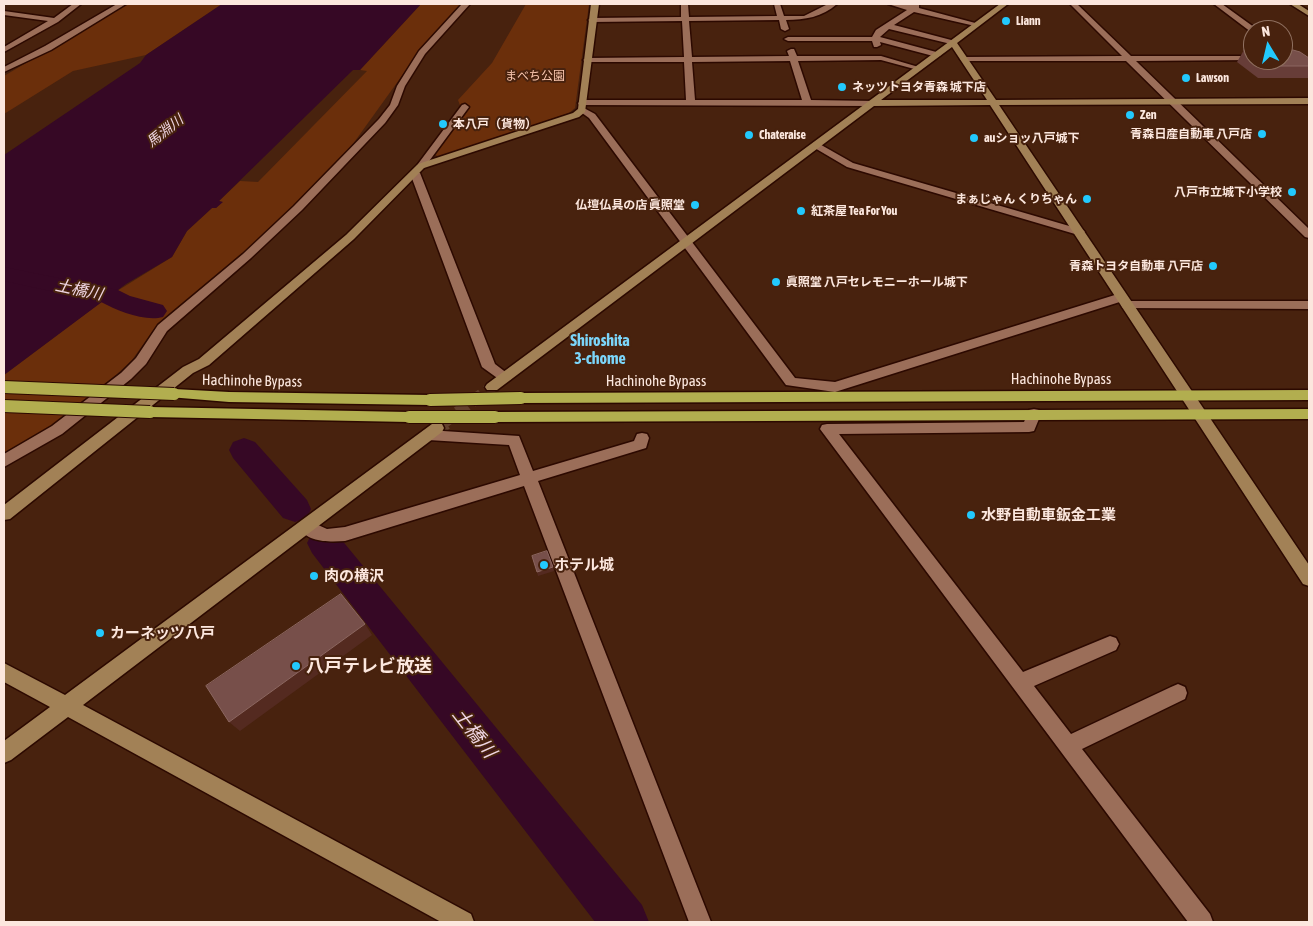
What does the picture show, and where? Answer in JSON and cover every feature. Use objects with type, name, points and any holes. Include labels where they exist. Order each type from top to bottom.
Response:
[{"type":"highway","name":"Hachinohe Bypass","points":[[4,387],[229,397],[430,400],[1309,394]]},
{"type":"highway","points":[[4,406],[150,412],[409,418],[1309,414]]},
{"type":"street","points":[[4,50],[55,20],[77,4]]},
{"type":"street","points":[[4,70],[48,48],[122,4]]},
{"type":"street","points":[[4,461],[57,430],[126,376],[141,361],[162,328],[272,232],[389,113],[407,74],[422,53],[466,4]]},
{"type":"street","points":[[418,169],[576,115],[582,107],[595,4]]},
{"type":"street","points":[[684,4],[691,103]]},
{"type":"street","points":[[777,4],[808,103]]},
{"type":"street","points":[[592,20],[782,19],[811,16],[833,4]]},
{"type":"street","points":[[891,4],[976,24]]},
{"type":"street","points":[[881,58],[875,39],[879,32],[921,4]]},
{"type":"street","points":[[492,388],[1004,4]]},
{"type":"street","points":[[1073,4],[1309,235]]},
{"type":"street","points":[[1218,4],[1243,22]]},
{"type":"street","points":[[1293,4],[1309,14]]},
{"type":"street","points":[[4,18],[8,14],[55,20]]},
{"type":"street","points":[[887,26],[952,43],[1309,579]]},
{"type":"street","points":[[788,39],[875,39],[936,55]]},
{"type":"street","points":[[587,60],[881,58],[918,68]]},
{"type":"street","points":[[964,59],[1243,58]]},
{"type":"street","points":[[582,107],[691,103],[1309,102]]},
{"type":"street","points":[[4,514],[188,370],[204,362],[350,237],[418,169],[465,106]]},
{"type":"street","points":[[582,107],[592,116],[791,382],[834,386],[1124,301],[1309,305]]},
{"type":"street","points":[[375,112],[389,113]]},
{"type":"street","points":[[816,145],[850,165],[1079,232]]},
{"type":"street","points":[[418,169],[489,367],[505,377]]},
{"type":"street","points":[[1034,414],[1029,427],[827,429],[1202,922]]},
{"type":"street","points":[[4,753],[433,432],[514,440],[700,922]]},
{"type":"street","points":[[307,527],[326,536],[345,534],[641,444],[642,438]]},
{"type":"street","points":[[1020,683],[1110,644]]},
{"type":"street","points":[[4,672],[463,922]]},
{"type":"street","points":[[1068,745],[1178,693]]},
{"type":"green space","points":[[126,4],[222,4],[146,55],[73,71],[4,114],[4,76]]},
{"type":"green space","points":[[421,4],[463,4],[419,52],[345,155],[243,255],[154,329],[132,360],[116,375],[49,428],[4,456],[4,375],[109,296],[172,257],[187,231],[212,208],[216,208],[222,202],[219,201],[240,181],[258,182],[367,71],[360,70]]},
{"type":"green space","name":"まべち公園","points":[[526,4],[589,4],[575,108],[569,113],[440,157],[433,154],[461,108],[458,100],[492,63]]},
{"type":"water","name":"馬淵川","points":[[222,4],[421,4],[360,70],[353,70],[219,201],[223,202],[216,208],[212,208],[187,231],[172,257],[126,284],[4,375],[4,155],[140,63],[146,55]]},
{"type":"building","points":[[1293,50],[1309,58],[1309,66],[1293,66]]},
{"type":"building","name":"ホテル城","points":[[547,551],[553,567],[537,572],[532,556]]},
{"type":"building","name":"八戸テレビ放送","points":[[341,594],[365,624],[229,722],[206,686]]},
{"type":"waterway","points":[[66,4],[74,4]]},
{"type":"waterway","name":"土橋川","points":[[4,274],[109,296],[121,302],[154,311]]},
{"type":"waterway","name":"土橋川","points":[[244,450],[295,509]]},
{"type":"waterway","name":"土橋川","points":[[324,543],[625,922]]},
{"type":"tunnel","points":[[443,423],[492,387]]},
{"type":"tunnel","points":[[437,428],[445,422]]},
{"type":"place","name":"Liann","points":[[1006,21]]},
{"type":"place","name":"Lawson","points":[[1186,78]]},
{"type":"place","name":"ネッツトヨタ青森 城下店","points":[[842,87]]},
{"type":"place","name":"Zen","points":[[1130,115]]},
{"type":"place","name":"本八戸（貨物）","points":[[443,124]]},
{"type":"place","name":"青森日産自動車 八戸店","points":[[1262,134]]},
{"type":"place","name":"Chateraise","points":[[749,135]]},
{"type":"place","name":"auショッ八戸城下","points":[[974,138]]},
{"type":"place","name":"八戸市立城下小学校","points":[[1292,192]]},
{"type":"place","name":"まぁじゃん くりちゃん","points":[[1087,199]]},
{"type":"place","name":"仏壇仏具の店 眞照堂","points":[[695,205]]},
{"type":"place","name":"紅茶屋 Tea For You","points":[[801,211]]},
{"type":"place","name":"青森トヨタ自動車 八戸店","points":[[1213,266]]},
{"type":"place","name":"眞照堂 八戸セレモニーホール城下","points":[[776,282]]},
{"type":"place","name":"水野自動車鈑金工業","points":[[971,515]]},
{"type":"place","name":"ホテル城","points":[[544,565]]},
{"type":"place","name":"肉の横沢","points":[[314,576]]},
{"type":"place","name":"カーネッツ八戸","points":[[100,633]]},
{"type":"place","name":"八戸テレビ放送","points":[[296,666]]},
{"type":"district","name":"Shiroshita 3-chome","points":[[600,350]]}]
